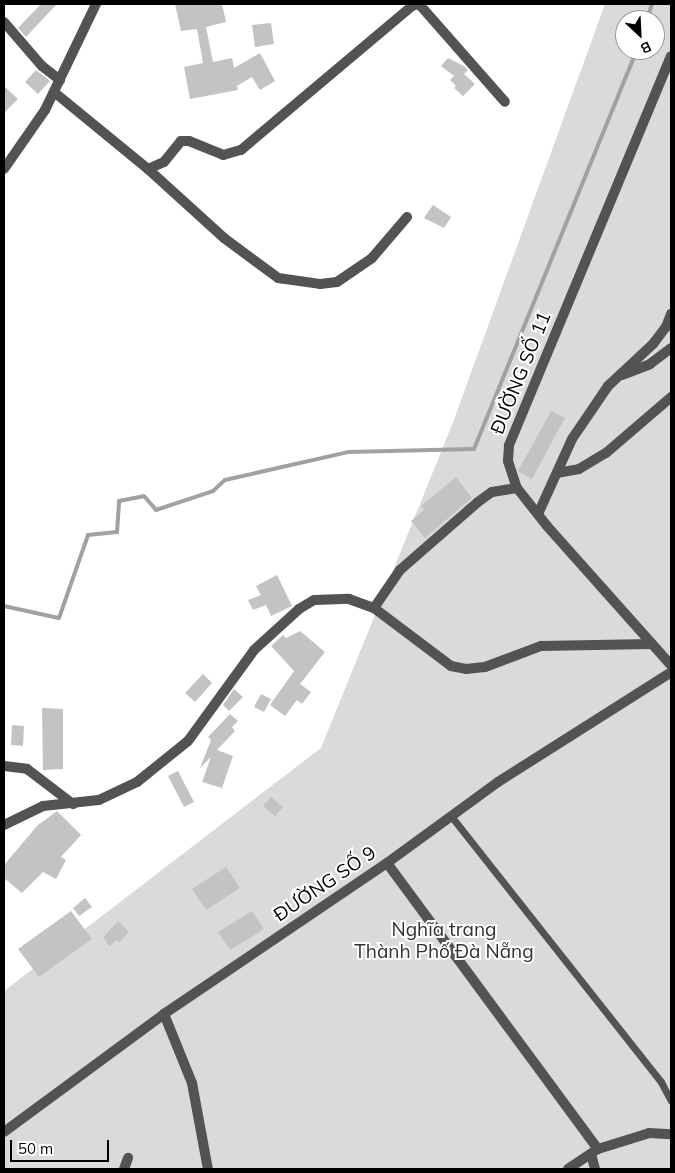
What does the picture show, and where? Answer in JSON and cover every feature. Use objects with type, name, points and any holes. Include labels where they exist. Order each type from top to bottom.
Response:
[{"type":"street","points":[[4,168],[54,92],[96,4]]},
{"type":"street","points":[[148,169],[164,162],[181,142],[189,141],[222,155],[242,150],[412,6],[419,4],[505,102]]},
{"type":"street","points":[[4,22],[42,66],[60,80]]},
{"type":"street","name":"ĐƯỜNG SỐ 11","points":[[671,56],[509,446],[510,474],[516,488],[671,665]]},
{"type":"street","points":[[54,92],[148,169],[224,238],[278,278],[320,284],[336,282],[372,258],[407,217]]},
{"type":"street","points":[[538,514],[572,439],[608,386],[653,344],[666,328],[671,314]]},
{"type":"street","points":[[617,377],[650,364],[671,348]]},
{"type":"street","points":[[557,473],[579,469],[606,453],[671,397]]},
{"type":"street","points":[[374,608],[400,570],[478,502],[492,492],[516,488]]},
{"type":"street","points":[[4,825],[42,806],[73,804],[112,796],[161,764],[193,735],[254,650],[299,609],[314,600],[330,598],[349,599],[374,608],[451,666],[466,669],[485,667],[541,646],[651,644]]},
{"type":"street","name":"ĐƯỜNG SỐ 9","points":[[4,1132],[164,1014],[387,863],[498,782],[671,672]]},
{"type":"street","points":[[4,766],[27,769],[73,804]]},
{"type":"street","points":[[387,863],[595,1152],[595,1169]]},
{"type":"street","points":[[164,1014],[192,1083],[208,1169]]},
{"type":"street","points":[[568,1169],[595,1152],[650,1133],[671,1134]]},
{"type":"street","points":[[124,1169],[128,1158]]},
{"type":"lane","points":[[451,816],[661,1082],[671,1101]]},
{"type":"green space","name":"Nghĩa trang Thành Phố Đà Nẵng","points":[[605,4],[671,4],[671,1169],[4,1169],[4,991],[321,748],[452,425]]},
{"type":"building","points":[[41,4],[57,4],[26,37],[18,28]]},
{"type":"building","points":[[175,4],[222,4],[226,22],[206,27],[213,62],[232,58],[234,68],[260,53],[275,81],[260,90],[252,77],[237,86],[238,90],[190,99],[184,67],[203,63],[197,29],[181,31]]},
{"type":"building","points":[[271,23],[274,44],[255,47],[252,25]]},
{"type":"building","points":[[448,58],[464,66],[468,70],[464,74],[475,84],[463,96],[454,88],[456,86],[450,80],[454,76],[441,66]]},
{"type":"building","points":[[36,70],[50,81],[38,94],[25,82]]},
{"type":"building","points":[[4,86],[18,99],[4,113]]},
{"type":"building","points":[[433,205],[451,217],[444,228],[424,218]]},
{"type":"building","points":[[551,411],[565,418],[532,479],[518,471]]},
{"type":"building","points":[[456,477],[472,498],[425,538],[411,521],[424,510],[421,506]]},
{"type":"building","points":[[277,575],[292,606],[271,616],[266,605],[253,610],[248,600],[261,595],[256,586]]},
{"type":"building","points":[[300,631],[325,652],[300,684],[311,692],[302,704],[297,700],[285,716],[270,705],[294,671],[271,646],[283,635],[286,638]]},
{"type":"building","points":[[203,674],[212,683],[195,702],[185,693]]},
{"type":"building","points":[[234,689],[243,697],[229,711],[223,705]]},
{"type":"building","points":[[261,694],[271,699],[264,712],[254,707]]},
{"type":"building","points":[[42,708],[63,709],[63,769],[43,770]]},
{"type":"building","points":[[230,714],[238,721],[232,727],[235,731],[217,750],[233,756],[222,788],[202,782],[211,757],[200,768],[211,740],[208,737]]},
{"type":"building","points":[[12,725],[24,726],[23,746],[11,745]]},
{"type":"building","points":[[178,771],[194,802],[184,807],[168,776]]},
{"type":"building","points":[[271,797],[283,807],[275,816],[263,806]]},
{"type":"building","points":[[57,811],[81,835],[61,857],[66,860],[56,879],[43,872],[22,893],[4,878],[4,865],[37,826]]},
{"type":"building","points":[[226,867],[240,888],[206,910],[192,889]]},
{"type":"building","points":[[85,898],[92,907],[79,916],[73,908]]},
{"type":"building","points":[[71,911],[92,939],[39,977],[18,949]]},
{"type":"building","points":[[252,911],[264,929],[230,950],[218,932]]},
{"type":"building","points":[[118,921],[129,932],[119,943],[117,940],[109,946],[103,937]]},
{"type":"waterway","points":[[650,10],[652,4]]},
{"type":"waterway","points":[[4,606],[59,618],[88,535],[117,532],[119,501],[144,496],[156,510],[213,491],[225,480],[348,452],[474,449],[633,60]]}]
